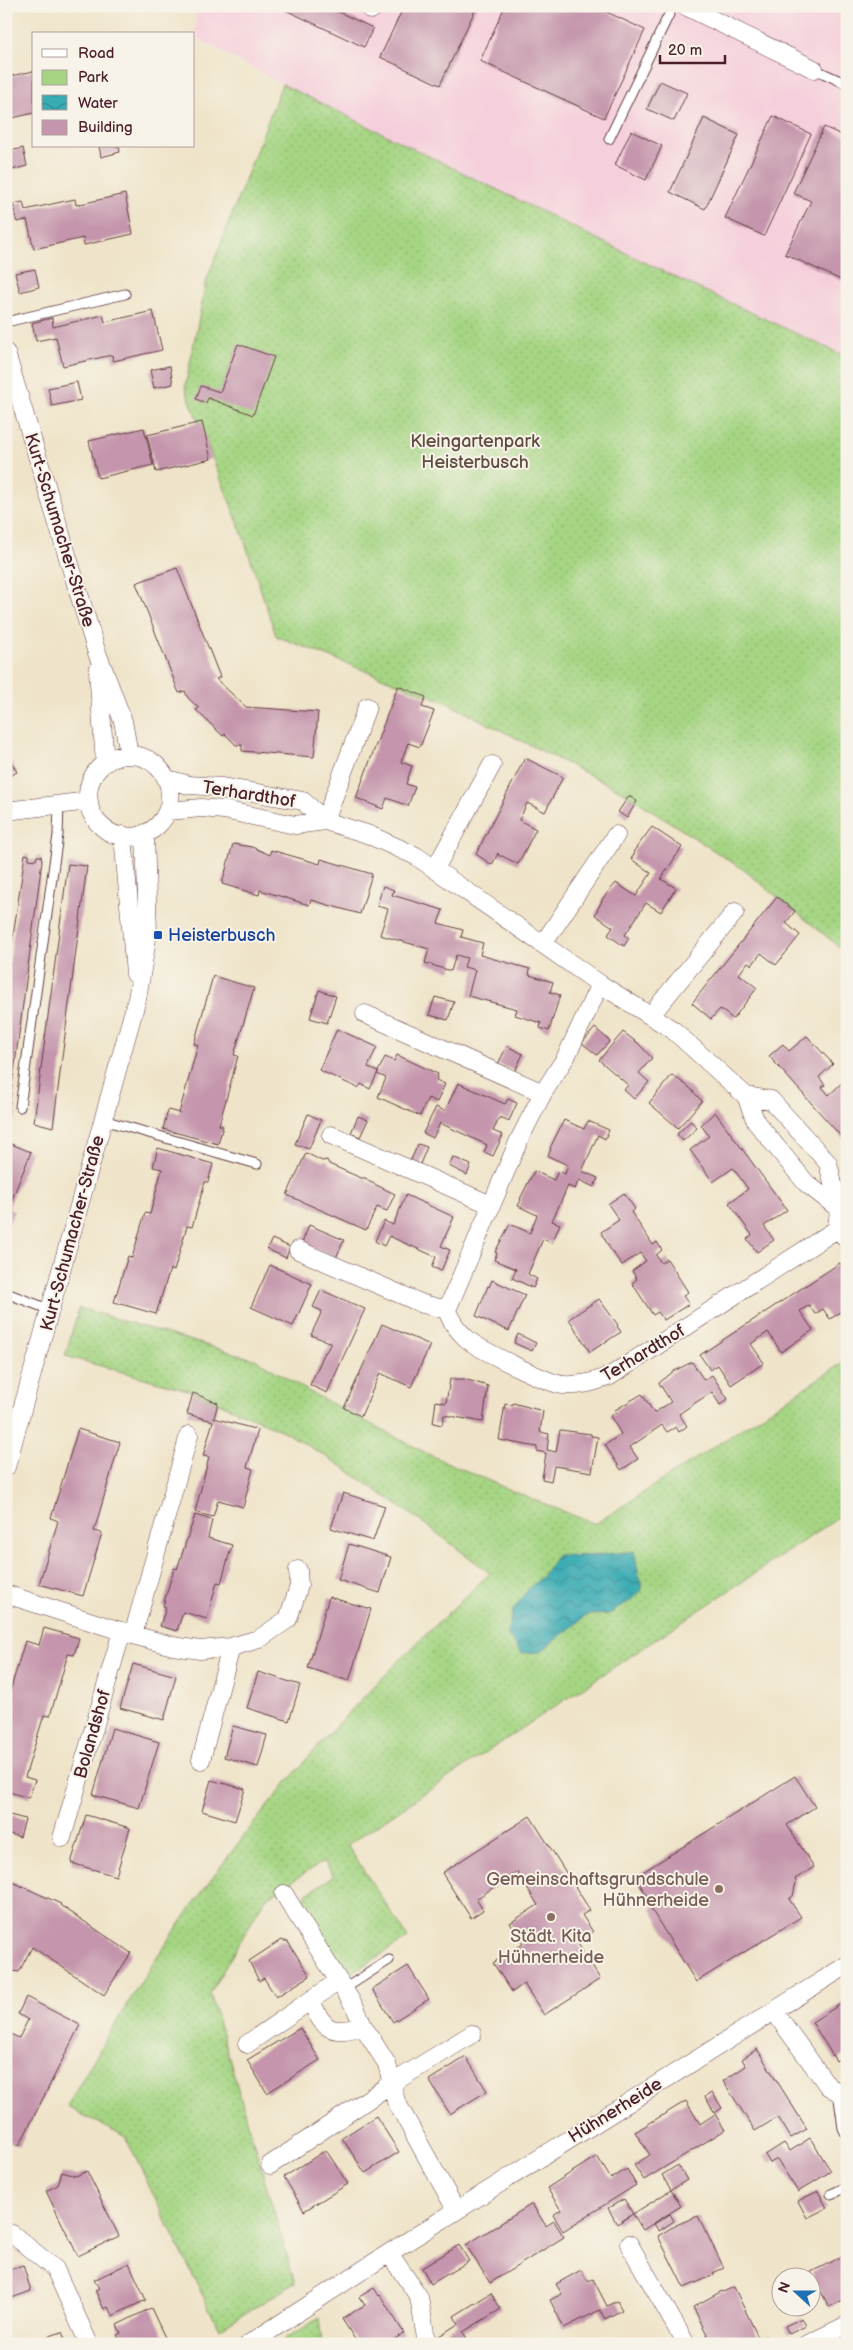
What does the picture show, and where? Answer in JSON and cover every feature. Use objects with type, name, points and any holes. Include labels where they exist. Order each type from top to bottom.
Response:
[{"type":"street","points":[[686,6],[814,69]]},
{"type":"street","name":"Kurt-Schumacher-Straße","points":[[6,353],[96,650],[123,720],[129,754]]},
{"type":"street","name":"Kurt-Schumacher-Straße","points":[[96,650],[105,763]]},
{"type":"street","points":[[324,821],[367,707]]},
{"type":"street","points":[[129,754],[145,757],[158,766],[167,779],[170,795],[168,811],[159,824],[146,833],[130,837],[114,834],[101,825],[92,812],[89,801],[92,780],[105,763],[113,758],[129,754]]},
{"type":"street","points":[[435,869],[492,765]]},
{"type":"street","name":"Terhardthof","points":[[167,779],[189,786],[222,787],[302,801],[324,821]]},
{"type":"street","points":[[6,811],[89,801]]},
{"type":"street","name":"Terhardthof","points":[[168,811],[202,808],[224,810],[295,825],[324,821],[367,834],[416,856],[600,984],[673,1030],[746,1096],[756,1122],[806,1183],[840,1209]]},
{"type":"street","name":"Kurt-Schumacher-Straße","points":[[6,1466],[137,999],[148,933],[146,833]]},
{"type":"street","name":"Kurt-Schumacher-Straße","points":[[123,835],[137,999]]},
{"type":"street","points":[[543,944],[616,836]]},
{"type":"street","points":[[651,1015],[735,912]]},
{"type":"street","points":[[298,1250],[424,1304],[447,1310],[519,1140],[543,1093],[566,1057],[600,984]]},
{"type":"street","points":[[365,1014],[543,1093]]},
{"type":"street","name":"Terhardthof","points":[[447,1310],[452,1324],[468,1340],[543,1379],[562,1385],[586,1384],[610,1376],[842,1234],[840,1209],[828,1163],[770,1100],[746,1096]]},
{"type":"street","points":[[331,1135],[491,1206]]},
{"type":"street","name":"Bolandshof","points":[[62,1838],[189,1435]]},
{"type":"street","points":[[6,1594],[127,1633],[173,1646],[200,1650],[230,1647],[260,1639],[288,1618],[299,1586],[298,1570]]},
{"type":"street","points":[[200,1760],[230,1647]]},
{"type":"street","points":[[284,1894],[342,1985],[387,2064],[396,2101],[456,2210]]},
{"type":"street","name":"Hühnerheide","points":[[249,2344],[388,2253],[847,1965]]},
{"type":"street","points":[[246,2044],[311,2000],[342,1985]]},
{"type":"street","points":[[311,2000],[318,2019],[325,2026],[336,2031],[346,2031],[364,2026]]},
{"type":"street","points":[[774,2010],[828,2086],[842,2092]]},
{"type":"street","points":[[270,2165],[391,2084],[472,2034]]},
{"type":"street","points":[[12,2234],[55,2269],[89,2344]]},
{"type":"street","points":[[629,2244],[686,2344]]},
{"type":"street","points":[[388,2253],[419,2297],[427,2344]]},
{"type":"street","points":[[808,2344],[847,2325]]},
{"type":"lane","points":[[609,139],[673,6]]},
{"type":"lane","points":[[814,69],[847,84]]},
{"type":"lane","points":[[6,322],[125,294]]},
{"type":"lane","points":[[20,1107],[58,835],[59,804]]},
{"type":"lane","points":[[104,1120],[257,1164]]},
{"type":"lane","points":[[6,1293],[51,1310]]},
{"type":"lane","points":[[342,1985],[389,1960]]},
{"type":"lane","points":[[842,2092],[843,2128],[847,2136]]},
{"type":"lane","points":[[831,2194],[847,2187]]},
{"type":"shaded area","points":[[197,6],[847,6],[847,357],[683,281],[282,84],[195,37]]},
{"type":"green space","name":"Kleingartenpark Heisterbusch","points":[[282,84],[683,281],[847,357],[847,953],[744,870],[625,793],[443,701],[276,636],[242,533],[185,388],[206,282]]},
{"type":"green space","points":[[79,1308],[257,1360],[308,1391],[428,1454],[510,1490],[595,1524],[847,1360],[847,1512],[347,1845],[408,1938],[345,1977],[303,1905],[306,1894],[334,1876],[324,1861],[265,1899],[210,1993],[295,2283],[219,2329],[125,2136],[67,2107],[148,1971],[240,1841],[307,1759],[373,1687],[490,1573],[422,1522],[340,1465],[285,1432],[191,1391],[65,1356]]},
{"type":"green space","points":[[319,2318],[322,2344],[278,2344]]},
{"type":"water","points":[[634,1551],[642,1590],[630,1601],[609,1614],[587,1615],[540,1652],[521,1653],[507,1634],[513,1610],[526,1592],[544,1574],[557,1555],[589,1556]]},
{"type":"building","points":[[277,6],[326,6],[373,28],[364,47]]},
{"type":"building","points":[[404,6],[477,6],[440,85],[380,57]]},
{"type":"building","points":[[505,6],[594,6],[645,30],[604,118],[480,61]]},
{"type":"building","points":[[32,71],[32,113],[8,119],[6,109],[6,77]]},
{"type":"building","points":[[660,81],[687,93],[674,121],[647,109]]},
{"type":"building","points":[[773,116],[811,134],[764,236],[725,218]]},
{"type":"building","points":[[704,118],[739,135],[705,209],[670,192]]},
{"type":"building","points":[[824,127],[844,136],[847,129],[847,283],[785,254],[811,201],[793,193]]},
{"type":"building","points":[[631,131],[662,146],[646,180],[615,165]]},
{"type":"building","points":[[23,148],[27,166],[8,171],[6,152]]},
{"type":"building","points":[[99,148],[119,148],[120,152],[101,157]]},
{"type":"building","points":[[125,194],[133,234],[84,245],[83,238],[34,249],[27,220],[17,222],[13,204],[23,202],[25,210],[75,199],[76,205]]},
{"type":"building","points":[[35,269],[39,287],[20,292],[15,273]]},
{"type":"building","points":[[153,311],[162,350],[113,361],[112,355],[63,366],[56,337],[36,341],[32,323],[52,318],[53,327],[103,315],[105,322]]},
{"type":"building","points":[[238,344],[274,357],[253,415],[208,398],[206,403],[196,399],[201,386],[220,392]]},
{"type":"building","points":[[170,366],[173,384],[154,388],[150,370]]},
{"type":"building","points":[[77,382],[81,400],[52,406],[48,388]]},
{"type":"building","points":[[202,422],[211,459],[156,472],[147,435]]},
{"type":"building","points":[[144,428],[153,465],[98,478],[89,441]]},
{"type":"building","points":[[177,568],[220,677],[216,679],[246,707],[318,712],[314,757],[242,751],[242,745],[236,745],[225,734],[223,736],[196,710],[199,708],[188,698],[185,691],[179,693],[136,583]]},
{"type":"building","points":[[398,686],[426,697],[422,707],[434,711],[420,747],[408,743],[401,762],[412,766],[406,784],[415,787],[408,806],[387,798],[383,809],[356,798]]},
{"type":"building","points":[[6,753],[17,772],[6,778]]},
{"type":"building","points":[[525,758],[563,777],[545,812],[527,803],[519,820],[536,829],[518,864],[499,856],[498,853],[492,865],[476,854]]},
{"type":"building","points":[[629,796],[637,801],[627,818],[618,812]]},
{"type":"building","points":[[652,827],[682,847],[661,879],[676,888],[661,912],[646,903],[625,935],[629,938],[624,946],[608,935],[613,927],[595,915],[603,898],[616,883],[636,896],[651,873],[631,859],[635,853],[633,852]]},
{"type":"building","points":[[233,844],[252,847],[270,855],[271,850],[320,864],[321,859],[372,874],[360,914],[311,900],[309,905],[260,890],[259,895],[222,884]]},
{"type":"building","points":[[25,854],[29,855],[29,859],[36,860],[37,856],[41,856],[42,861],[7,1124],[6,985]]},
{"type":"building","points":[[68,864],[87,866],[53,1127],[34,1122]]},
{"type":"building","points":[[383,886],[394,890],[392,895],[443,910],[438,923],[463,930],[461,937],[483,943],[480,955],[530,969],[529,975],[553,982],[550,992],[560,995],[549,1031],[540,1028],[541,1023],[515,1015],[517,1009],[468,996],[475,970],[464,967],[467,958],[456,955],[451,971],[425,963],[429,949],[380,935],[388,909],[377,906]]},
{"type":"building","points":[[777,897],[795,911],[786,923],[800,935],[776,965],[761,953],[752,965],[748,962],[739,974],[757,988],[733,1019],[720,1009],[711,1019],[692,1003]]},
{"type":"building","points":[[213,976],[254,988],[234,1055],[238,1056],[219,1125],[223,1126],[218,1144],[163,1129],[168,1110],[179,1113],[198,1045],[194,1044]]},
{"type":"building","points":[[319,990],[336,996],[327,1023],[310,1018]]},
{"type":"building","points":[[435,997],[454,1002],[448,1020],[429,1015]]},
{"type":"building","points":[[595,1028],[610,1041],[597,1055],[582,1043]]},
{"type":"building","points":[[337,1029],[377,1047],[368,1067],[378,1072],[370,1089],[361,1084],[358,1088],[319,1070]]},
{"type":"building","points":[[623,1032],[639,1044],[652,1058],[639,1073],[649,1082],[634,1099],[624,1090],[628,1085],[599,1060]]},
{"type":"building","points":[[807,1036],[833,1064],[819,1077],[825,1085],[822,1087],[829,1095],[847,1078],[847,1143],[769,1056],[783,1044],[789,1051]]},
{"type":"building","points":[[507,1046],[523,1054],[515,1071],[498,1064]]},
{"type":"building","points":[[397,1055],[438,1074],[436,1080],[445,1084],[437,1102],[428,1098],[420,1116],[378,1097],[386,1078],[377,1074],[385,1057],[394,1061]]},
{"type":"building","points":[[672,1075],[689,1087],[702,1101],[678,1128],[649,1103]]},
{"type":"building","points":[[458,1083],[505,1104],[508,1099],[517,1103],[509,1121],[500,1117],[493,1131],[503,1135],[493,1156],[484,1152],[487,1145],[440,1123],[433,1138],[423,1133],[436,1107],[445,1111]]},
{"type":"building","points":[[715,1112],[787,1210],[764,1226],[774,1240],[757,1252],[747,1239],[752,1235],[729,1203],[748,1189],[733,1168],[713,1182],[690,1150],[709,1136],[701,1125]]},
{"type":"building","points":[[308,1114],[321,1120],[309,1149],[295,1144]]},
{"type":"building","points":[[358,1116],[368,1120],[360,1137],[351,1133]]},
{"type":"building","points":[[564,1120],[584,1129],[588,1121],[609,1130],[605,1139],[598,1135],[582,1171],[598,1178],[594,1187],[579,1180],[575,1189],[568,1186],[552,1221],[560,1224],[552,1243],[543,1239],[528,1274],[537,1279],[533,1288],[512,1278],[516,1269],[494,1260],[497,1253],[495,1252],[510,1224],[530,1233],[537,1215],[518,1206],[534,1171],[554,1180],[558,1171],[565,1174],[568,1165],[548,1156]]},
{"type":"building","points":[[691,1121],[697,1128],[683,1141],[677,1134]]},
{"type":"building","points":[[6,1142],[31,1152],[8,1209],[14,1211],[6,1230]]},
{"type":"building","points":[[418,1144],[427,1147],[420,1164],[411,1160]]},
{"type":"building","points":[[158,1148],[213,1164],[208,1182],[205,1182],[192,1227],[187,1226],[174,1271],[170,1269],[156,1314],[114,1302],[128,1256],[132,1258],[145,1213],[150,1214],[162,1169],[153,1167]]},
{"type":"building","points":[[306,1153],[322,1161],[327,1160],[329,1164],[361,1178],[366,1178],[368,1181],[395,1194],[387,1211],[377,1207],[366,1230],[287,1195]]},
{"type":"building","points":[[453,1157],[471,1165],[467,1175],[449,1166]]},
{"type":"building","points":[[624,1193],[635,1209],[631,1212],[653,1245],[657,1242],[662,1250],[656,1255],[661,1263],[667,1259],[688,1292],[683,1296],[689,1304],[664,1320],[658,1312],[653,1315],[632,1283],[637,1279],[632,1271],[646,1261],[640,1253],[622,1265],[610,1249],[601,1232],[619,1220],[608,1204]]},
{"type":"building","points":[[406,1195],[454,1217],[441,1246],[450,1250],[441,1271],[432,1267],[436,1257],[389,1236],[384,1246],[375,1241],[384,1221],[393,1225]]},
{"type":"building","points":[[309,1225],[344,1240],[336,1258],[302,1243]]},
{"type":"building","points":[[272,1239],[290,1247],[286,1258],[267,1249]]},
{"type":"building","points":[[840,1263],[847,1273],[847,1308],[830,1319],[823,1309],[815,1314],[809,1305],[800,1311],[813,1330],[781,1352],[768,1332],[751,1344],[764,1363],[731,1385],[718,1365],[710,1370],[700,1355]]},
{"type":"building","points":[[270,1265],[312,1284],[293,1326],[251,1307]]},
{"type":"building","points":[[492,1280],[525,1295],[509,1331],[476,1316]]},
{"type":"building","points":[[321,1290],[365,1309],[327,1393],[310,1385],[331,1343],[311,1335],[322,1311],[313,1307]]},
{"type":"building","points":[[599,1299],[621,1332],[590,1352],[569,1319]]},
{"type":"building","points":[[382,1324],[430,1345],[411,1387],[380,1373],[361,1416],[344,1408]]},
{"type":"building","points":[[518,1334],[536,1343],[532,1351],[514,1343]]},
{"type":"building","points":[[692,1362],[704,1380],[712,1375],[728,1399],[720,1405],[712,1392],[695,1403],[679,1414],[687,1426],[679,1432],[676,1427],[667,1432],[662,1425],[630,1447],[638,1459],[621,1470],[605,1445],[621,1434],[610,1416],[616,1412],[615,1410],[642,1394],[654,1413],[671,1402],[659,1383],[674,1371]]},
{"type":"building","points":[[450,1379],[464,1379],[488,1386],[483,1422],[444,1415],[442,1425],[433,1423],[436,1401],[446,1403]]},
{"type":"building","points":[[193,1393],[218,1403],[214,1418],[258,1430],[247,1467],[253,1469],[243,1507],[218,1500],[213,1517],[195,1512],[209,1457],[203,1456],[213,1421],[187,1414]]},
{"type":"building","points":[[513,1403],[543,1411],[540,1432],[549,1434],[547,1450],[556,1452],[560,1430],[591,1434],[591,1436],[598,1437],[592,1472],[554,1466],[551,1481],[542,1479],[546,1453],[537,1451],[537,1447],[499,1440],[505,1404],[512,1405]]},
{"type":"building","points":[[78,1429],[120,1442],[94,1531],[102,1533],[83,1596],[39,1584],[58,1521],[51,1518]]},
{"type":"building","points":[[343,1493],[385,1506],[373,1541],[331,1528]]},
{"type":"building","points":[[195,1515],[212,1520],[208,1538],[232,1545],[221,1583],[217,1582],[207,1619],[183,1612],[177,1631],[160,1626],[166,1607],[163,1606],[174,1568],[177,1569]]},
{"type":"building","points":[[349,1544],[391,1557],[380,1593],[338,1580]]},
{"type":"building","points":[[329,1597],[371,1609],[349,1681],[308,1668]]},
{"type":"building","points":[[44,1628],[79,1638],[74,1655],[68,1654],[50,1716],[44,1715],[25,1777],[35,1780],[29,1798],[6,1791],[6,1705],[25,1641],[39,1645]]},
{"type":"building","points":[[133,1664],[176,1676],[164,1720],[120,1708]]},
{"type":"building","points":[[258,1672],[300,1685],[289,1721],[247,1708]]},
{"type":"building","points":[[233,1726],[267,1735],[258,1767],[224,1757]]},
{"type":"building","points":[[112,1728],[159,1742],[139,1808],[93,1795]]},
{"type":"building","name":"Gemeinschaftsgrundschule Hühnerheide","points":[[795,1776],[815,1807],[787,1825],[814,1867],[795,1879],[793,1896],[789,1899],[801,1917],[696,1982],[651,1909],[654,1907],[635,1877]]},
{"type":"building","points":[[211,1780],[245,1789],[235,1821],[202,1811]]},
{"type":"building","points":[[6,1814],[25,1819],[20,1837],[6,1833]]},
{"type":"building","points":[[86,1815],[130,1828],[116,1876],[71,1863]]},
{"type":"building","name":"Städt. Kita Hühnerheide","points":[[530,1816],[590,1910],[582,1915],[593,1932],[577,1942],[600,1979],[544,2015],[524,1984],[512,1992],[493,1963],[523,1944],[510,1923],[538,1905],[517,1872],[476,1899],[483,1910],[471,1918],[442,1873]]},
{"type":"building","points":[[6,1879],[61,1904],[131,1953],[104,1995],[32,1947],[19,1972],[6,1970]]},
{"type":"building","points":[[281,1940],[288,1942],[310,1976],[276,1997],[264,1978],[259,1981],[249,1961]]},
{"type":"building","points":[[408,1966],[429,1999],[393,2022],[372,1989]]},
{"type":"building","points":[[26,1997],[80,2025],[19,2146],[6,2140],[6,2062],[9,2056],[6,2055],[6,2037],[8,2033],[19,2038],[28,2020],[18,2014]]},
{"type":"building","points":[[847,2000],[847,2053],[836,2061],[812,2022]]},
{"type":"building","points":[[300,2028],[320,2060],[267,2093],[247,2060]]},
{"type":"building","points":[[757,2049],[807,2129],[791,2138],[778,2117],[755,2131],[723,2081],[746,2066],[742,2059]]},
{"type":"building","points":[[466,2057],[487,2091],[450,2114],[429,2080]]},
{"type":"building","points":[[712,2092],[722,2108],[715,2113],[705,2097]]},
{"type":"building","points":[[686,2101],[700,2124],[715,2114],[725,2130],[644,2180],[634,2165],[650,2155],[635,2132]]},
{"type":"building","points":[[376,2116],[399,2152],[365,2173],[342,2138]]},
{"type":"building","points":[[810,2138],[831,2171],[798,2192],[777,2159],[770,2163],[765,2155],[784,2143],[790,2151]]},
{"type":"building","points":[[326,2150],[348,2184],[304,2211],[284,2177]]},
{"type":"building","points":[[597,2156],[611,2179],[627,2169],[636,2185],[563,2231],[553,2215],[561,2210],[547,2188]]},
{"type":"building","points":[[678,2165],[687,2180],[671,2190],[662,2175]]},
{"type":"building","points":[[87,2171],[119,2236],[78,2256],[46,2191],[58,2185],[62,2172],[76,2176]]},
{"type":"building","points":[[671,2190],[681,2206],[643,2230],[633,2214]]},
{"type":"building","points":[[818,2191],[827,2208],[807,2218],[798,2201]]},
{"type":"building","points":[[624,2199],[633,2214],[617,2224],[608,2208]]},
{"type":"building","points":[[532,2204],[546,2226],[554,2221],[564,2237],[490,2283],[466,2245]]},
{"type":"building","points":[[670,2214],[674,2221],[659,2231],[654,2224]]},
{"type":"building","points":[[698,2216],[724,2268],[713,2273],[714,2275],[684,2288],[658,2236],[676,2225]]},
{"type":"building","points":[[459,2245],[469,2261],[431,2284],[422,2268]]},
{"type":"building","points":[[847,2254],[847,2298],[829,2307],[820,2290],[819,2268]]},
{"type":"building","points":[[129,2263],[146,2300],[112,2316],[108,2307],[104,2309],[95,2290],[99,2288],[94,2280]]},
{"type":"building","points":[[23,2265],[31,2291],[6,2300],[6,2271]]},
{"type":"building","points":[[581,2270],[588,2281],[593,2279],[607,2306],[617,2301],[622,2310],[605,2319],[600,2310],[564,2328],[550,2300],[562,2294],[556,2284]]},
{"type":"building","points":[[734,2287],[758,2337],[766,2336],[770,2344],[712,2344],[693,2307],[722,2291]]},
{"type":"building","points":[[374,2288],[404,2333],[387,2344],[358,2344],[342,2319],[365,2305],[359,2297]]},
{"type":"building","points":[[491,2293],[501,2309],[463,2332],[468,2340],[462,2344],[440,2344],[436,2338],[458,2324],[454,2316]]},
{"type":"building","points":[[151,2308],[168,2344],[121,2344],[117,2335],[121,2333],[117,2325]]},
{"type":"building","points":[[802,2318],[806,2326],[789,2334],[785,2326]]},
{"type":"building","points":[[62,2332],[67,2344],[28,2344],[28,2343]]},
{"type":"place","name":"Heisterbusch","points":[[158,935]]},
{"type":"place","name":"Gemeinschaftsgrundschule Hühnerheide","points":[[719,1889]]},
{"type":"place","name":"Städt. Kita Hühnerheide","points":[[551,1917]]}]
